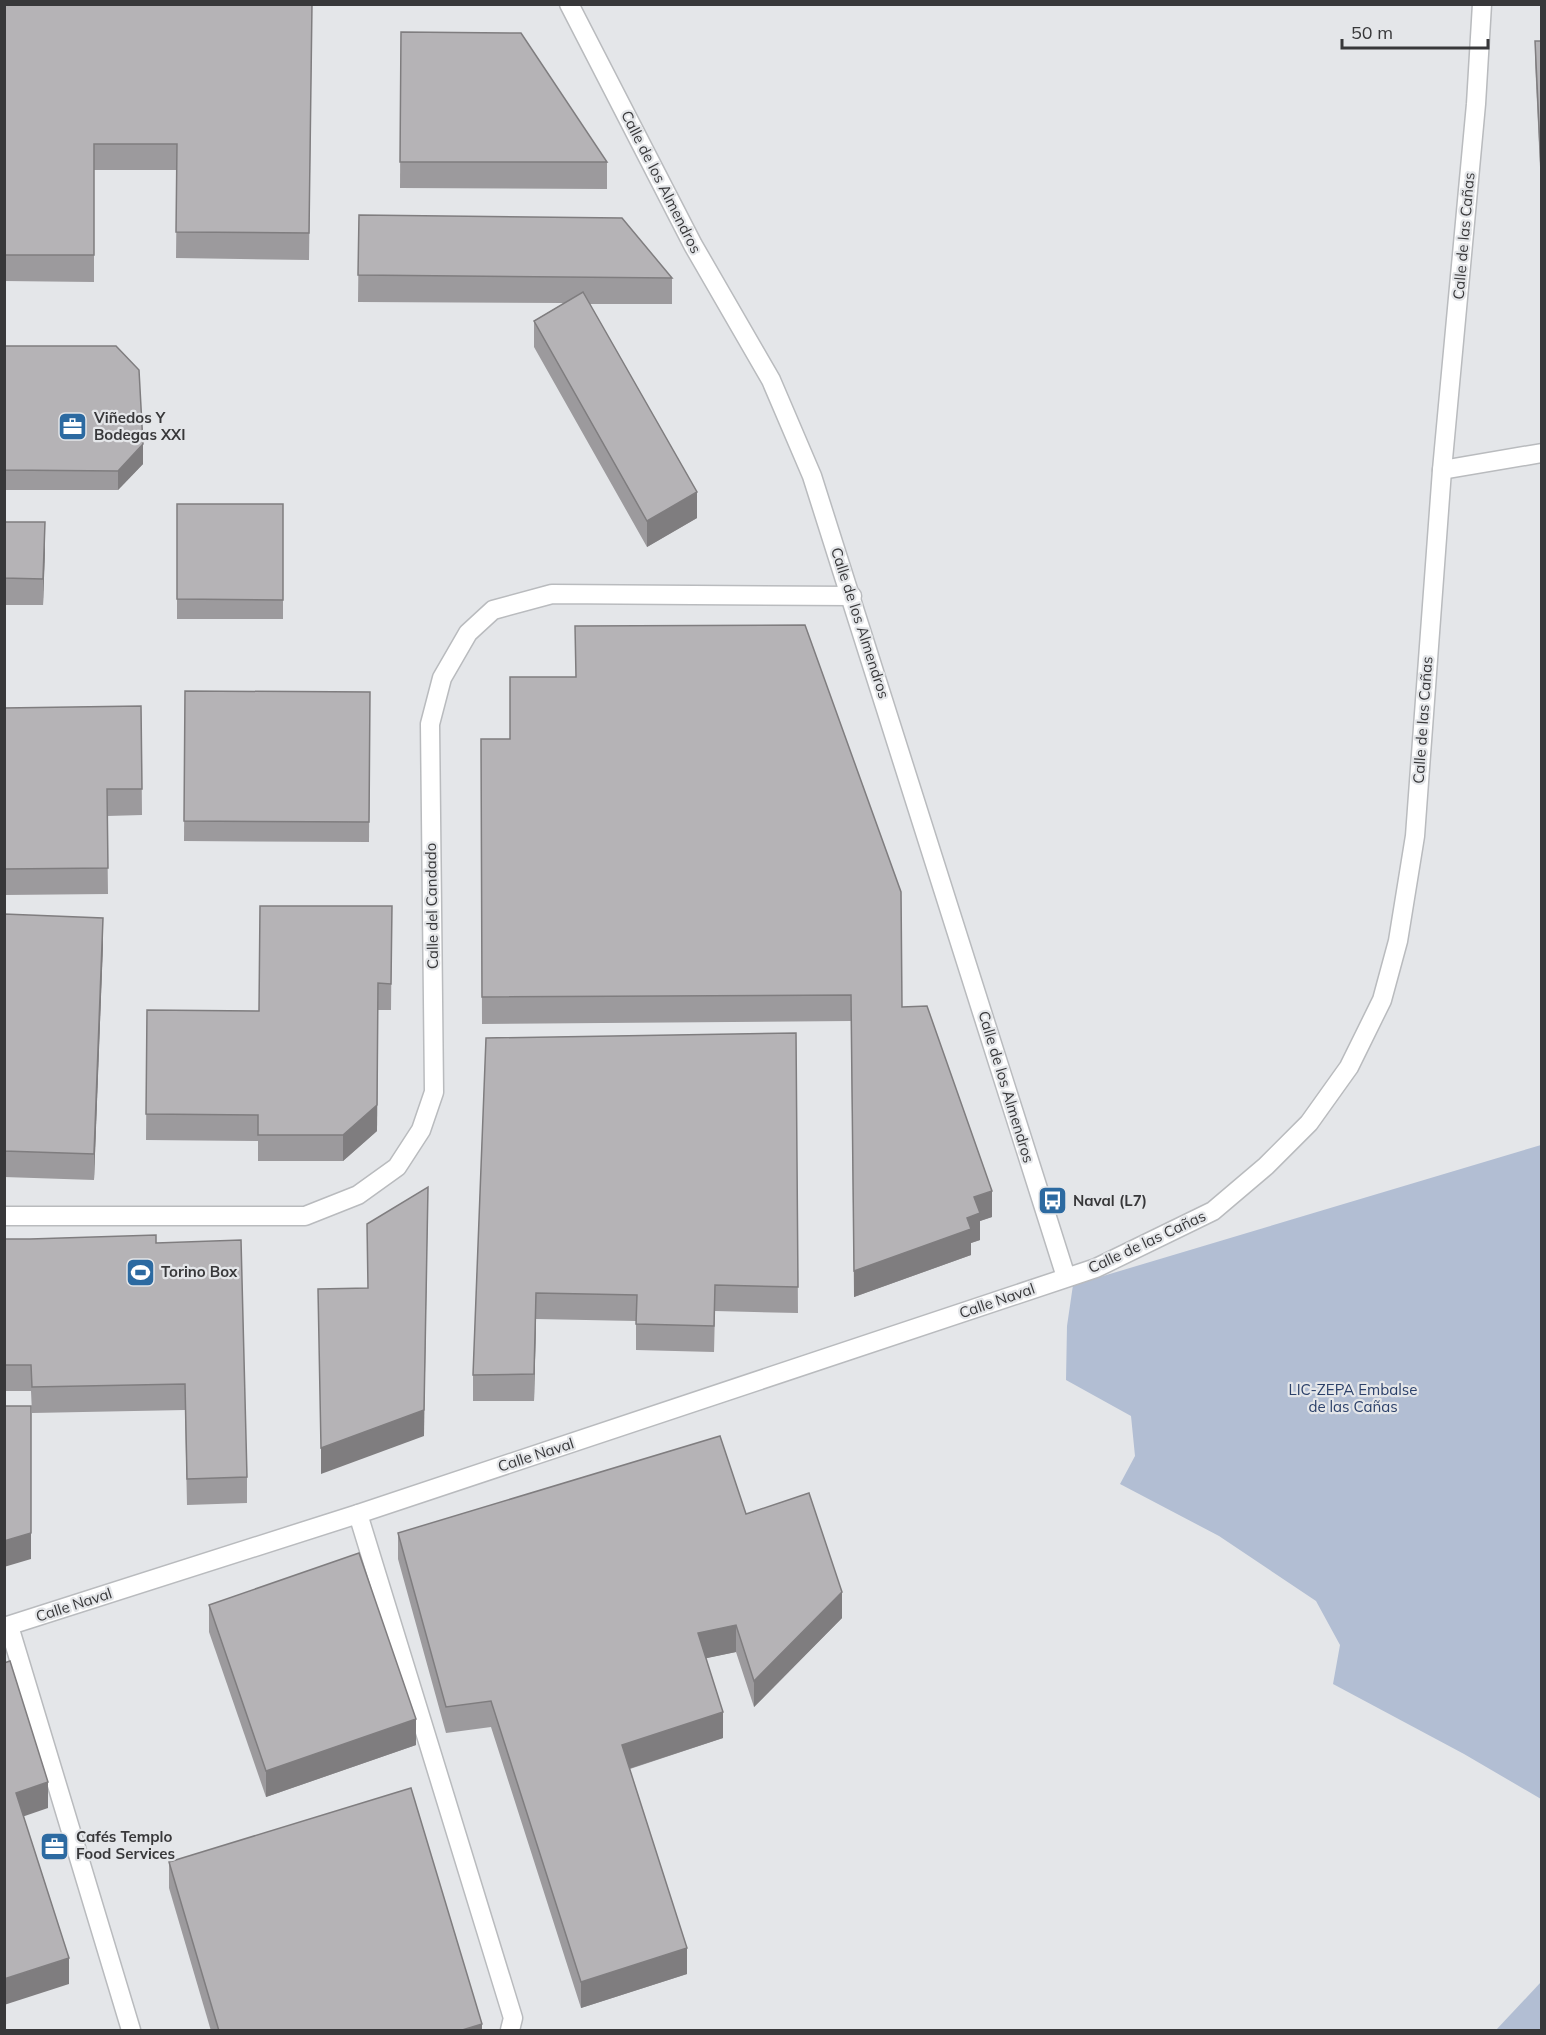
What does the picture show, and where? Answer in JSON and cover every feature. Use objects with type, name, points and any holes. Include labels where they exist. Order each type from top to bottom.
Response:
[{"type":"street","name":"Calle de los Almendros","points":[[568,4],[693,245],[771,380],[812,476],[852,596],[1066,1278]]},
{"type":"street","name":"Calle de las Cañas","points":[[1066,1278],[1096,1268],[1213,1211],[1266,1166],[1309,1123],[1349,1067],[1382,1000],[1398,940],[1414,836],[1442,470],[1476,104],[1482,4]]},
{"type":"street","points":[[1442,470],[1542,453]]},
{"type":"street","name":"Calle del Candado","points":[[4,1216],[305,1216],[358,1195],[397,1167],[421,1130],[434,1092],[430,724],[442,678],[468,633],[493,610],[552,594],[852,596]]},
{"type":"street","name":"Calle Naval","points":[[7,1627],[358,1514],[1066,1278]]},
{"type":"street","points":[[358,1514],[513,2018],[510,2031]]},
{"type":"street","points":[[7,1627],[130,2031]]},
{"type":"green space","name":"LIC-ZEPA Embalse de las Cañas","points":[[1542,1145],[1541,1799],[1464,1754],[1333,1684],[1340,1645],[1316,1601],[1219,1536],[1120,1484],[1135,1456],[1131,1416],[1066,1380],[1067,1326],[1073,1285]]},
{"type":"green space","points":[[1541,1982],[1541,2030],[1496,2030]]},
{"type":"building","points":[[4,4],[312,4],[309,233],[176,232],[177,144],[94,144],[94,255],[4,255]]},
{"type":"building","points":[[401,32],[521,33],[607,162],[400,162]]},
{"type":"building","points":[[1535,41],[1542,41],[1542,190]]},
{"type":"building","points":[[359,215],[622,218],[672,278],[358,275]]},
{"type":"building","points":[[583,292],[697,492],[647,521],[534,321]]},
{"type":"building","name":"Viñedos Y Bodegas XXI","points":[[4,346],[116,346],[139,370],[143,444],[118,471],[4,470]]},
{"type":"building","points":[[177,504],[283,504],[283,600],[177,599]]},
{"type":"building","points":[[4,522],[45,522],[43,579],[4,578]]},
{"type":"building","points":[[805,625],[901,892],[902,1007],[927,1006],[992,1191],[974,1197],[980,1213],[967,1218],[971,1229],[854,1271],[851,995],[482,997],[481,739],[510,739],[510,677],[576,677],[575,626]]},
{"type":"building","points":[[185,691],[370,692],[369,822],[184,821]]},
{"type":"building","points":[[141,706],[142,789],[107,789],[108,868],[4,869],[4,708]]},
{"type":"building","points":[[260,906],[392,906],[391,984],[378,983],[377,1105],[343,1135],[258,1135],[258,1115],[146,1114],[147,1010],[259,1011]]},
{"type":"building","points":[[4,914],[103,918],[94,1154],[4,1151]]},
{"type":"building","points":[[796,1033],[798,1287],[715,1285],[714,1326],[636,1324],[637,1295],[536,1293],[534,1374],[473,1375],[486,1038]]},
{"type":"building","points":[[428,1187],[424,1410],[321,1448],[318,1289],[368,1288],[367,1224]]},
{"type":"building","points":[[156,1235],[156,1243],[241,1240],[247,1477],[187,1479],[185,1384],[32,1387],[31,1365],[4,1365],[4,1239]]},
{"type":"building","points":[[4,1406],[31,1406],[31,1533],[4,1541]]},
{"type":"building","points":[[720,1436],[746,1514],[809,1493],[842,1592],[754,1681],[736,1625],[698,1633],[723,1712],[622,1745],[687,1948],[581,1982],[491,1701],[446,1707],[398,1533]]},
{"type":"building","points":[[359,1553],[416,1719],[266,1771],[209,1605]]},
{"type":"building","points":[[10,1661],[48,1782],[16,1793],[69,1958],[4,1979],[4,1663]]},
{"type":"building","points":[[411,1788],[482,2024],[459,2031],[219,2031],[169,1862]]},
{"type":"place","name":"Viñedos Y Bodegas XXI","points":[[73,427]]},
{"type":"place","name":"Naval (L7)","points":[[1052,1201]]},
{"type":"place","name":"Torino Box","points":[[140,1272]]},
{"type":"place","name":"Cafés Templo Food Services","points":[[55,1846]]}]
